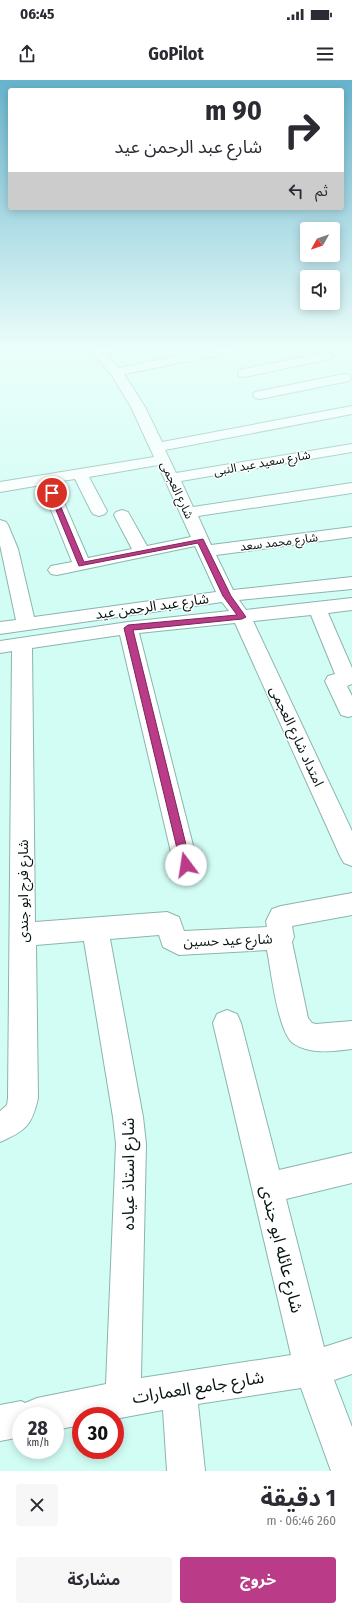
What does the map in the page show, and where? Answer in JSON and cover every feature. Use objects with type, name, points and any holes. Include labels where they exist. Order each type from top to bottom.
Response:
[{"type":"street","name":"شارع العجمى","points":[[140,412],[227,596],[242,617]]},
{"type":"street","points":[[0,487],[78,473],[159,453],[273,414],[314,412]]},
{"type":"street","name":"شارع سعيد عبد النبى","points":[[171,478],[352,448]]},
{"type":"street","points":[[78,473],[99,511]]},
{"type":"street","points":[[46,479],[82,564]]},
{"type":"street","points":[[188,513],[352,488]]},
{"type":"street","points":[[122,515],[142,552]]},
{"type":"street","name":"شارع فرج ابو جندى","points":[[0,525],[10,549],[16,638],[24,934],[24,1098],[20,1112],[11,1123],[0,1127]]},
{"type":"street","name":"شارع محمد سعد","points":[[57,570],[142,552],[352,532]]},
{"type":"street","name":"شارع عبد الرحمن عيد","points":[[16,638],[227,596],[352,582]]},
{"type":"street","name":"شارع عبد الرحمن عيد","points":[[0,628],[16,638],[242,617],[352,604]]},
{"type":"street","points":[[317,608],[346,677],[346,679],[335,681],[348,710]]},
{"type":"street","name":"امتداد شارع العجمى","points":[[242,617],[352,856]]},
{"type":"street","points":[[128,628],[186,865]]},
{"type":"street","name":"شارع عيد حسين","points":[[24,934],[167,923],[170,924],[172,939],[179,943],[278,938],[281,937],[279,921],[281,917],[352,904]]},
{"type":"street","name":"شارع استاذ عياده","points":[[95,928],[128,1117],[131,1144],[123,1398]]},
{"type":"street","points":[[278,938],[295,1023],[300,1030],[307,1036],[315,1037],[352,1035]]},
{"type":"street","name":"شارع عائله ابو جندى","points":[[227,1023],[312,1369],[350,1471]]},
{"type":"street","points":[[268,1188],[352,1168]]},
{"type":"street","name":"شارع جامع العمارات","points":[[64,1410],[123,1398],[289,1374],[312,1369],[352,1356]]},
{"type":"street","points":[[179,1390],[186,1471]]},
{"type":"street","points":[[0,1424],[12,1421]]},
{"type":"route","points":[[52,493],[82,564],[200,540],[227,596],[242,617],[128,628],[186,865]]}]
